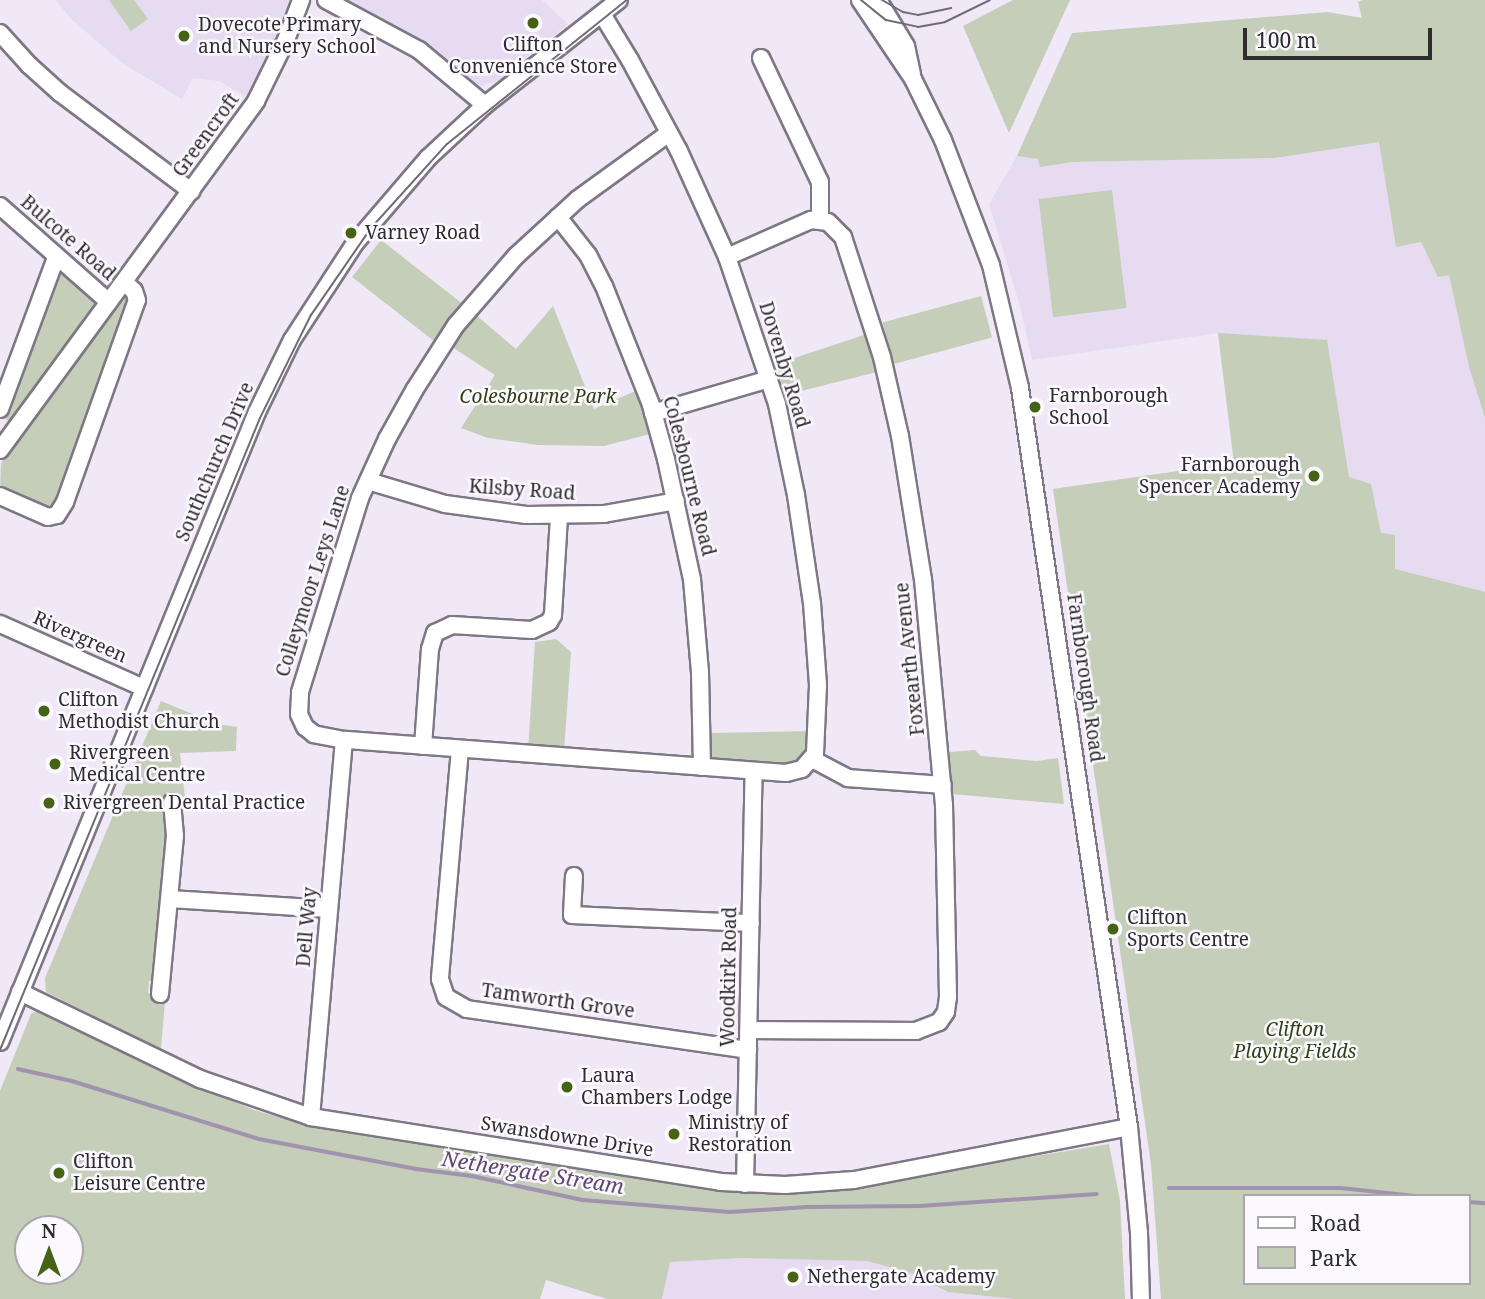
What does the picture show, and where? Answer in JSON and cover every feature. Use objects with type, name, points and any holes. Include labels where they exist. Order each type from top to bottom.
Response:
[{"type":"street","name":"Greencroft","points":[[0,450],[6,428],[109,302],[256,101],[286,40],[301,0]]},
{"type":"street","points":[[326,0],[419,50],[485,105]]},
{"type":"street","name":"Southchurch Drive","points":[[0,1042],[257,412],[292,340],[331,277],[378,214],[428,158],[485,105],[619,0]]},
{"type":"street","name":"Farnborough Road","points":[[860,0],[913,79],[943,140],[985,247],[1020,388],[1129,1128],[1139,1233],[1141,1299]]},
{"type":"street","name":"Farnborough Road","points":[[878,0],[906,46],[913,79]]},
{"type":"street","name":"Dovenby Road","points":[[602,13],[669,133],[727,257],[769,379],[793,473],[807,565],[818,685],[818,739],[812,759]]},
{"type":"street","points":[[0,33],[29,65],[60,93],[191,191]]},
{"type":"street","points":[[727,257],[811,220],[820,220],[822,195],[816,171],[761,58]]},
{"type":"street","name":"Colleymoor Leys Lane","points":[[669,133],[603,179],[558,217],[516,256],[450,334],[399,415],[368,481],[338,563],[297,706],[302,722],[309,731],[320,737],[344,740],[792,773],[812,759]]},
{"type":"street","name":"Bulcote Road","points":[[0,206],[109,302]]},
{"type":"street","name":"Colesbourne Road","points":[[558,217],[578,240],[596,269],[628,341],[653,412],[676,501],[696,615],[702,767]]},
{"type":"street","name":"Foxearth Avenue","points":[[749,1030],[916,1031],[932,1027],[943,1018],[948,997],[943,785],[923,579],[894,409],[869,312],[843,237],[834,225],[820,220]]},
{"type":"street","points":[[0,409],[56,258]]},
{"type":"street","points":[[0,496],[48,517],[57,515],[65,502],[137,300],[134,291],[124,282]]},
{"type":"street","points":[[653,412],[769,379]]},
{"type":"street","name":"Kilsby Road","points":[[368,481],[417,497],[477,510],[559,516],[628,511],[676,501]]},
{"type":"street","points":[[423,746],[432,638],[440,629],[452,625],[532,630],[549,622],[553,615],[559,516]]},
{"type":"street","name":"Rivergreen","points":[[0,624],[144,688]]},
{"type":"street","name":"Dell Way","points":[[311,1117],[344,740]]},
{"type":"street","name":"Tamworth Grove","points":[[460,749],[440,979],[446,998],[467,1009],[748,1050]]},
{"type":"street","points":[[812,759],[848,778],[943,785]]},
{"type":"street","name":"Woodkirk Road","points":[[745,1184],[754,771]]},
{"type":"street","points":[[157,990],[170,899],[175,836],[171,802]]},
{"type":"street","points":[[574,876],[572,915],[751,923]]},
{"type":"street","points":[[170,899],[329,909]]},
{"type":"street","name":"Swansdowne Drive","points":[[20,992],[200,1079],[311,1117],[745,1184],[785,1185],[854,1180],[1129,1128]]},
{"type":"shaded area","name":"Dovecote Primary and Nursery School","points":[[56,0],[290,0],[269,53],[246,97],[219,81],[193,78],[182,99],[122,63],[70,18]]},
{"type":"shaded area","points":[[337,0],[542,0],[568,24],[500,80],[478,87],[431,52]]},
{"type":"shaded area","name":"Farnborough Spencer Academy","points":[[1379,141],[1396,246],[1421,242],[1438,276],[1449,275],[1469,367],[1485,418],[1485,790],[1096,787],[1053,489],[1234,463],[1218,333],[1032,360],[1020,306],[989,204],[1017,156],[1038,159],[1040,167],[1073,162],[1275,158]]},
{"type":"shaded area","name":"Nethergate Academy","points":[[743,1258],[867,1261],[911,1273],[948,1292],[1015,1299],[662,1299],[670,1262]]},
{"type":"green space","points":[[109,0],[134,0],[148,19],[131,31]]},
{"type":"green space","points":[[1013,0],[1070,0],[1009,133],[963,26]]},
{"type":"green space","points":[[1485,0],[1485,418],[1469,367],[1449,275],[1438,277],[1421,242],[1396,247],[1379,142],[1275,158],[1073,162],[1040,167],[1038,159],[1017,156],[1072,33],[1328,12],[1362,18],[1358,2]]},
{"type":"green space","points":[[1112,190],[1127,308],[1053,317],[1039,199]]},
{"type":"green space","points":[[381,240],[464,305],[435,342],[352,277]]},
{"type":"green space","points":[[62,272],[97,302],[10,421],[6,420],[5,415]]},
{"type":"green space","points":[[981,296],[992,338],[894,364],[882,322]]},
{"type":"green space","points":[[125,298],[132,301],[122,330],[116,333],[68,467],[70,474],[60,503],[49,513],[8,489],[0,489],[1,463]]},
{"type":"green space","name":"Colesbourne Park","points":[[553,306],[594,409],[638,390],[650,434],[604,446],[538,445],[488,438],[461,428],[495,375],[452,347],[476,315],[516,349]]},
{"type":"green space","name":"Clifton Playing Fields","points":[[1218,333],[1327,340],[1349,477],[1371,484],[1381,533],[1395,535],[1395,569],[1485,592],[1485,1299],[1161,1299],[1151,1164],[1053,489],[1234,463]]},
{"type":"green space","points":[[867,334],[877,372],[785,395],[776,364]]},
{"type":"green space","points":[[556,639],[571,652],[564,752],[528,750],[535,642]]},
{"type":"green space","points":[[161,701],[217,724],[237,727],[236,751],[180,753],[185,798],[161,802],[163,816],[169,818],[157,981],[149,981],[148,993],[156,994],[156,999],[165,1001],[161,1049],[46,992],[45,978]]},
{"type":"green space","points":[[811,731],[805,751],[791,766],[714,761],[710,757],[710,733]]},
{"type":"green space","points":[[975,750],[981,756],[1037,761],[1058,758],[1064,804],[952,794],[949,752]]},
{"type":"green space","points":[[42,1007],[169,1074],[254,1110],[307,1125],[701,1188],[749,1193],[824,1191],[1109,1144],[1120,1201],[1125,1299],[1015,1299],[948,1292],[911,1273],[867,1261],[743,1258],[670,1262],[662,1299],[607,1299],[546,1280],[540,1299],[0,1299],[0,1091],[31,1014]]},
{"type":"waterway","name":"Nethergate Stream","points":[[18,1069],[72,1081],[259,1139],[416,1169],[472,1176],[583,1200],[730,1212],[807,1207],[920,1206],[1097,1194]]},
{"type":"waterway","name":"Nethergate Stream","points":[[1169,1188],[1341,1188],[1396,1194]]},
{"type":"waterway","name":"Nethergate Stream","points":[[1471,1202],[1485,1203]]},
{"type":"tram line","points":[[0,1050],[260,418],[311,315],[371,228],[447,144],[627,0]]},
{"type":"tram line","points":[[861,0],[886,20],[918,27],[945,22],[990,0]]},
{"type":"tram line","points":[[882,0],[903,12],[918,15],[951,8]]},
{"type":"place","name":"Clifton Convenience Store","points":[[533,23]]},
{"type":"place","name":"Dovecote Primary and Nursery School","points":[[184,36]]},
{"type":"place","name":"Varney Road","points":[[351,233]]},
{"type":"place","name":"Farnborough School","points":[[1035,407]]},
{"type":"place","name":"Farnborough Spencer Academy","points":[[1314,476]]},
{"type":"place","name":"Clifton Methodist Church","points":[[44,711]]},
{"type":"place","name":"Rivergreen Medical Centre","points":[[55,764]]},
{"type":"place","name":"Rivergreen Dental Practice","points":[[49,803]]},
{"type":"place","name":"Clifton Sports Centre","points":[[1113,929]]},
{"type":"place","name":"Laura Chambers Lodge","points":[[567,1087]]},
{"type":"place","name":"Ministry of Restoration","points":[[674,1134]]},
{"type":"place","name":"Clifton Leisure Centre","points":[[59,1173]]},
{"type":"place","name":"Nethergate Academy","points":[[793,1277]]}]
